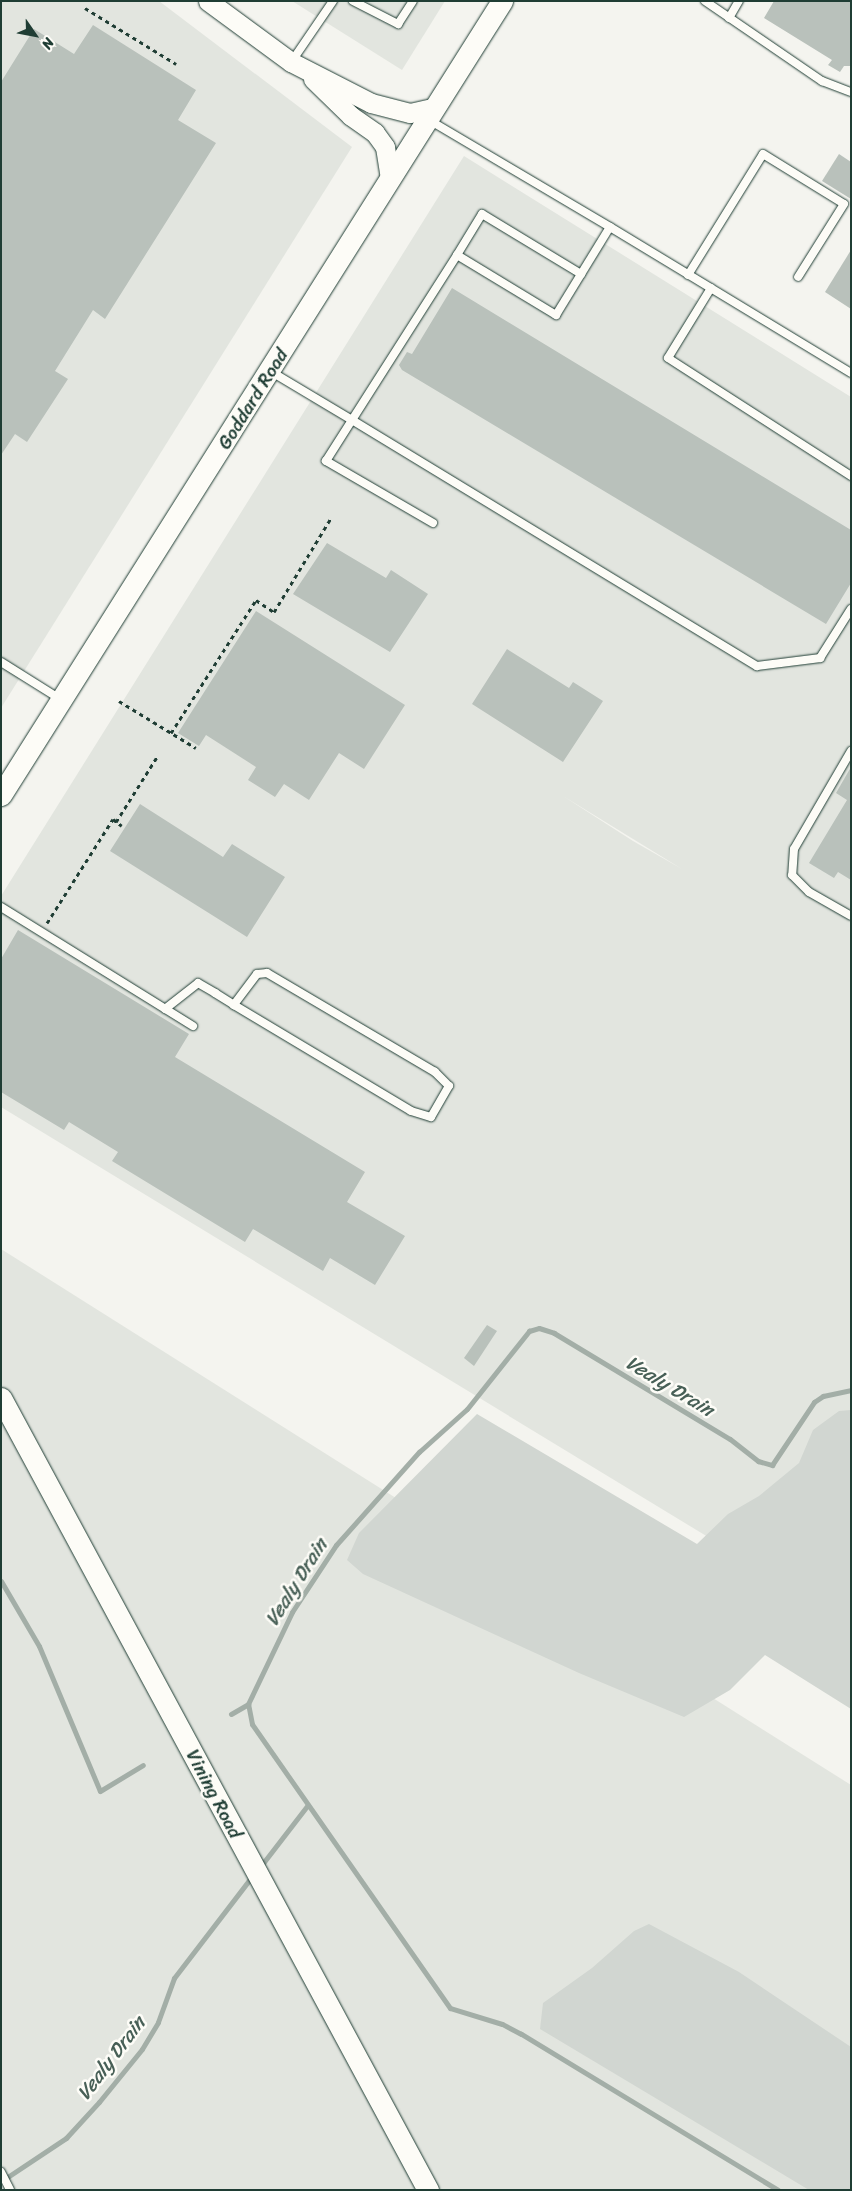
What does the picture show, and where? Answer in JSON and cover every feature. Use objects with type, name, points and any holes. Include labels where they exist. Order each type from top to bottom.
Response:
[{"type":"main road","name":"Goddard Road","points":[[1,795],[502,1]]},
{"type":"main road","name":"Vining Road","points":[[1,1398],[428,2190]]},
{"type":"street","points":[[208,1],[298,67],[351,116],[375,133],[385,147],[390,178]]},
{"type":"street","points":[[298,67],[390,110],[410,113],[431,113]]},
{"type":"lane","points":[[298,67],[333,1]]},
{"type":"lane","points":[[353,1],[398,24],[412,1]]},
{"type":"lane","points":[[705,1],[822,81],[851,92]]},
{"type":"lane","points":[[729,18],[739,1]]},
{"type":"lane","points":[[431,113],[610,227],[851,373]]},
{"type":"lane","points":[[688,275],[763,154],[844,204],[798,277]]},
{"type":"lane","points":[[433,523],[326,461],[482,214],[581,274]]},
{"type":"lane","points":[[457,255],[556,315],[610,227]]},
{"type":"lane","points":[[711,288],[668,358],[851,476]]},
{"type":"lane","points":[[270,371],[756,666],[820,658],[851,609]]},
{"type":"lane","points":[[1,662],[62,700]]},
{"type":"lane","points":[[851,751],[794,848],[792,875],[809,892],[851,916]]},
{"type":"lane","points":[[1,907],[193,1026]]},
{"type":"lane","points":[[165,1009],[198,983],[234,1005],[411,1111],[431,1117],[450,1086],[435,1072],[266,973],[257,974],[234,1005]]},
{"type":"lane","points":[[1,2172],[10,2190]]},
{"type":"path","points":[[85,8],[176,64]]},
{"type":"path","points":[[171,733],[256,600],[274,612],[331,518]]},
{"type":"path","points":[[119,701],[196,748]]},
{"type":"path","points":[[116,822],[157,757]]},
{"type":"path","points":[[42,931],[113,819],[122,826]]},
{"type":"shaded area","points":[[1,1],[159,1],[352,147],[1,708]]},
{"type":"shaded area","points":[[292,1],[445,1],[402,70]]},
{"type":"shaded area","points":[[464,156],[851,397],[851,1624],[1,1107],[1,896]],"holes":[[[563,796],[682,869],[633,841]]]},
{"type":"shaded area","points":[[1,1249],[851,1785],[851,2190],[1,2190]]},
{"type":"shaded area","points":[[851,1410],[851,1709],[765,1655],[730,1690],[684,1717],[579,1673],[363,1574],[347,1560],[359,1533],[477,1414],[697,1544],[728,1514],[759,1496],[799,1463],[813,1430],[839,1411]]},
{"type":"shaded area","points":[[649,1924],[739,1972],[851,2047],[851,2190],[809,2190],[540,2029],[543,2003],[592,1968],[634,1931]]},
{"type":"building","points":[[774,1],[851,1],[851,66],[844,66],[840,72],[828,65],[832,60],[764,18]]},
{"type":"building","points":[[93,25],[196,90],[178,120],[216,143],[105,319],[93,310],[55,371],[68,379],[27,442],[15,434],[1,455],[1,82],[34,29],[74,54]]},
{"type":"building","points":[[839,154],[851,162],[851,199],[822,181]]},
{"type":"building","points":[[851,250],[851,309],[825,292]]},
{"type":"building","points":[[452,288],[851,530],[851,583],[826,624],[402,370],[399,365],[407,352],[412,354]]},
{"type":"building","points":[[327,543],[386,578],[391,570],[428,594],[390,652],[293,594]]},
{"type":"building","points":[[256,611],[405,705],[364,769],[339,753],[309,800],[284,784],[275,797],[248,780],[256,767],[206,735],[199,746],[178,733]]},
{"type":"building","points":[[507,649],[569,688],[573,682],[603,701],[563,762],[472,704]]},
{"type":"building","points":[[851,767],[851,880],[838,872],[834,878],[809,863],[847,800],[836,793]]},
{"type":"building","points":[[140,804],[223,857],[232,844],[285,877],[247,937],[110,851]]},
{"type":"building","points":[[18,930],[189,1034],[175,1057],[365,1172],[347,1202],[405,1236],[375,1285],[330,1258],[323,1271],[253,1229],[245,1242],[112,1161],[118,1152],[69,1122],[64,1130],[1,1092],[1,959]]},
{"type":"building","points":[[487,1325],[497,1331],[474,1366],[464,1358]]},
{"type":"waterway","name":"Vealy Drain","points":[[778,2190],[521,2034],[502,2024],[450,2008],[252,1724],[248,1704],[292,1612],[336,1545],[419,1452],[467,1409],[529,1331],[539,1328],[554,1333],[730,1439],[758,1461],[772,1465],[814,1402],[823,1396],[851,1390]]},
{"type":"waterway","points":[[1,1581],[39,1646],[100,1791],[143,1765]]},
{"type":"waterway","points":[[231,1714],[248,1704]]},
{"type":"waterway","name":"Vealy Drain","points":[[260,1867],[307,1806]]},
{"type":"waterway","name":"Vealy Drain","points":[[3,2180],[66,2138],[99,2102],[142,2049],[158,2022],[174,1978],[253,1875]]}]
